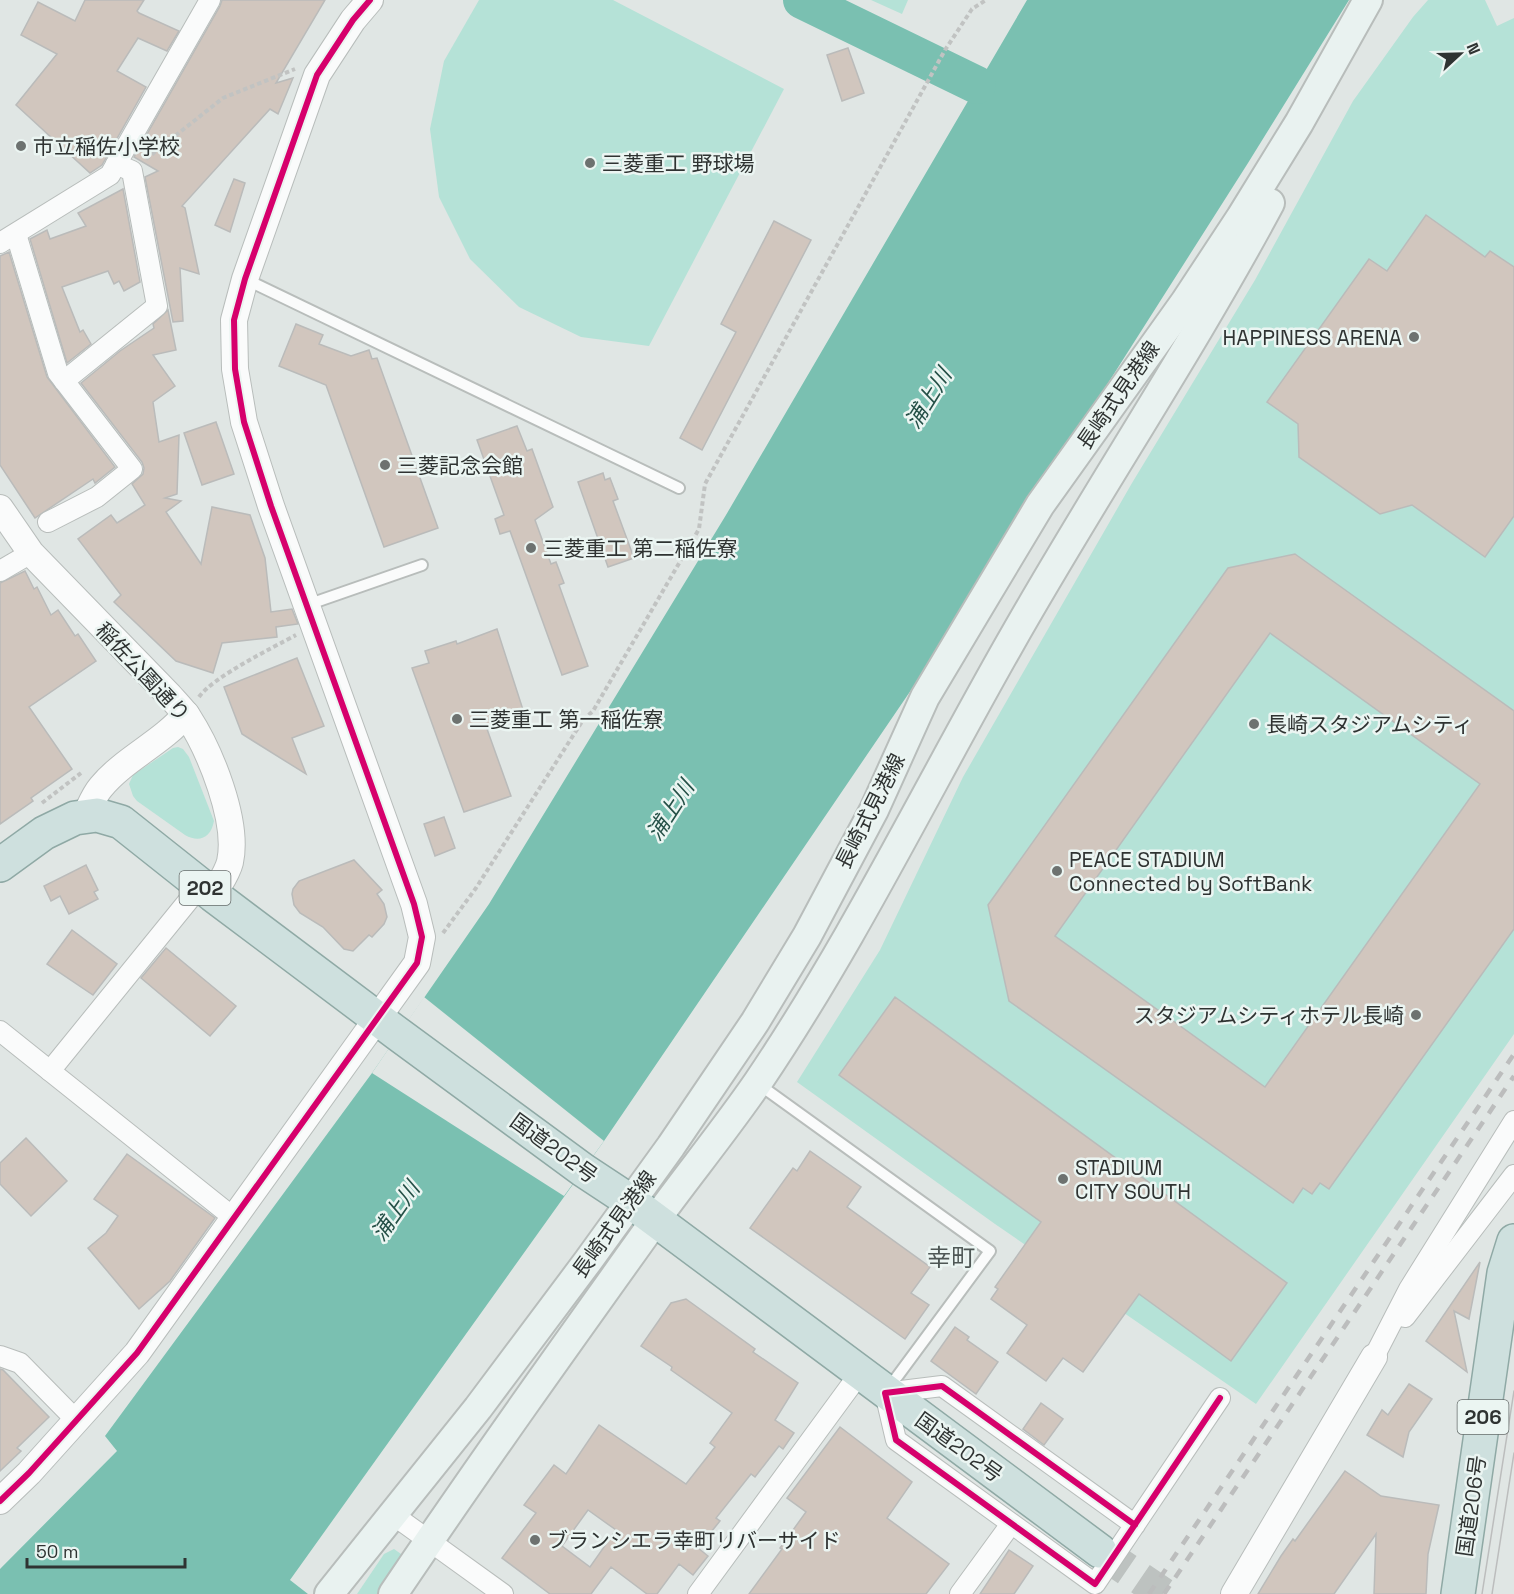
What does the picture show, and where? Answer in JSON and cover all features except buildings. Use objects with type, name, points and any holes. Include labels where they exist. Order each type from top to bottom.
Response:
[{"type":"highway","name":"国道202号","points":[[0,865],[44,833],[62,823],[85,816],[106,817],[121,822],[207,890],[388,1026],[583,1170],[643,1211],[1100,1551]]},
{"type":"highway","name":"国道206号","points":[[1458,1594],[1504,1273],[1514,1241]]},
{"type":"main road","name":"長崎式見港線","points":[[331,1591],[478,1407],[588,1261],[643,1211],[757,1083],[831,963],[1002,656],[1080,522],[1208,314],[1314,119],[1369,0]]},
{"type":"main road","name":"長崎式見港線","points":[[393,1594],[643,1211],[722,1070],[755,1022],[807,936],[874,810],[925,698],[1040,505],[1185,302],[1241,217],[1299,123],[1369,0]]},
{"type":"street","points":[[48,522],[97,497],[132,469],[58,373],[8,238],[110,175],[210,0]]},
{"type":"street","points":[[0,1501],[29,1473],[137,1353],[234,1218],[388,1026],[417,963],[422,937],[414,904],[309,615],[244,422],[235,369],[234,320],[245,279],[317,75],[353,20],[370,0]]},
{"type":"street","points":[[64,381],[157,306],[132,171],[116,164]]},
{"type":"street","name":"稲佐公園通り","points":[[0,507],[31,553],[186,714],[196,731],[226,805],[231,825],[232,848],[226,873],[207,890]]},
{"type":"street","points":[[0,571],[31,553]]},
{"type":"street","points":[[85,816],[95,795],[108,779],[174,729],[186,714]]},
{"type":"street","points":[[50,1071],[207,890]]},
{"type":"street","points":[[0,1031],[234,1218]]},
{"type":"street","points":[[1235,1594],[1374,1358],[1410,1289],[1514,1121]]},
{"type":"street","points":[[1374,1358],[1514,1175]]},
{"type":"street","points":[[0,1356],[20,1363],[76,1420]]},
{"type":"street","points":[[698,1594],[860,1373]]},
{"type":"street","points":[[1135,1525],[942,1386],[885,1393],[896,1440],[1095,1584],[1135,1525],[1220,1398]]},
{"type":"street","points":[[392,1514],[502,1594]]},
{"type":"street","points":[[960,1594],[1011,1524]]},
{"type":"lane","points":[[245,279],[679,488]]},
{"type":"lane","points":[[309,615],[422,565]]},
{"type":"lane","points":[[757,1083],[990,1251],[885,1393]]},
{"type":"path","points":[[417,963],[455,920],[583,720],[593,711],[699,530],[705,484],[915,102],[972,9],[986,0]]},
{"type":"path","points":[[148,158],[223,98],[273,76]]},
{"type":"path","points":[[217,680],[309,615]]},
{"type":"shaded area","name":"三菱重工 野球場","points":[[479,0],[613,0],[784,89],[649,346],[581,337],[519,307],[470,259],[439,197],[430,129],[444,61]]},
{"type":"shaded area","points":[[871,0],[908,0],[902,14]]},
{"type":"shaded area","name":"長崎スタジアムシティ","points":[[1428,0],[1485,0],[1497,26],[1514,18],[1514,1034],[1256,1404],[995,1224],[797,1082],[880,950],[963,777],[1132,483],[1255,280],[1353,101],[1413,17]]},
{"type":"shaded area","points":[[178,747],[183,749],[189,757],[214,821],[207,835],[200,839],[185,835],[137,801],[129,784],[133,775]]},
{"type":"shaded area","points":[[394,1549],[401,1554],[404,1563],[382,1594],[357,1594],[384,1554]]},
{"type":"water","name":"浦上川","points":[[1027,0],[1349,0],[939,649],[604,1141],[290,1580],[308,1594],[0,1594],[0,1569],[117,1451],[105,1436],[372,1073],[489,904],[726,515]]},
{"type":"pier","points":[[424,997],[604,1141],[564,1196],[372,1073]]},
{"type":"waterway","points":[[802,0],[977,85]]},
{"type":"tunnel","points":[[1100,1551],[1163,1594]]},
{"type":"tram line","points":[[1482,1594],[1514,1391]]},
{"type":"tram line","points":[[1492,1594],[1514,1453]]},
{"type":"railway","points":[[1149,1594],[1514,1054]]},
{"type":"railway","points":[[1164,1594],[1514,1076]]},
{"type":"cycle path","points":[[0,1501],[29,1473],[137,1353],[417,963],[422,937],[414,904],[271,506],[244,422],[235,369],[234,320],[245,279],[317,75],[353,20],[370,0]]},
{"type":"cycle path","points":[[1135,1525],[942,1386],[885,1393],[896,1440],[1095,1584],[1220,1398]]},
{"type":"place","name":"市立稲佐小学校","points":[[21,146]]},
{"type":"place","name":"三菱重工 野球場","points":[[590,163]]},
{"type":"place","name":"HAPPINESS ARENA","points":[[1414,337]]},
{"type":"place","name":"三菱記念会館","points":[[385,465]]},
{"type":"place","name":"三菱重工 第二稲佐寮","points":[[531,548]]},
{"type":"place","name":"三菱重工 第一稲佐寮","points":[[457,719]]},
{"type":"place","name":"長崎スタジアムシティ","points":[[1254,724]]},
{"type":"place","name":"PEACE STADIUM Connected by SoftBank","points":[[1057,871]]},
{"type":"place","name":"スタジアムシティホテル長崎","points":[[1416,1015]]},
{"type":"place","name":"STADIUM CITY SOUTH","points":[[1063,1179]]},
{"type":"place","name":"ブランシエラ幸町リバーサイド","points":[[535,1540]]},
{"type":"district","name":"幸町","points":[[951,1257]]}]
